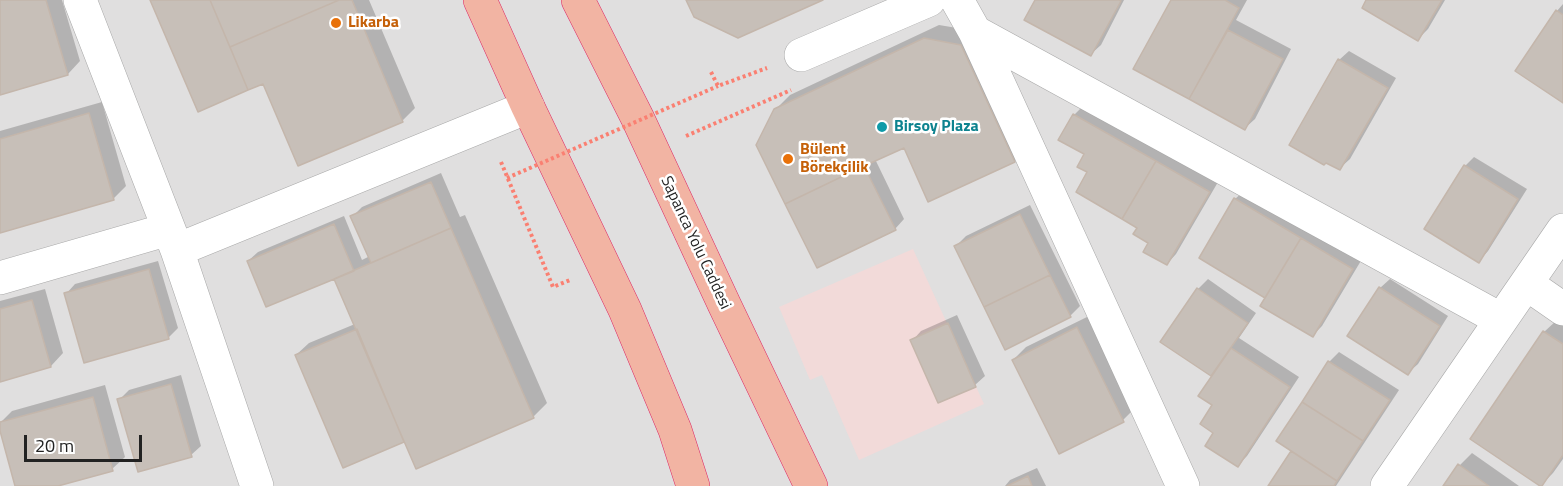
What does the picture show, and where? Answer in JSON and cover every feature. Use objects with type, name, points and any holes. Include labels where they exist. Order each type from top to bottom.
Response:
[{"type":"highway","points":[[480,0],[528,107],[625,310],[675,430],[693,486]]},
{"type":"highway","name":"Sapanca Yolu Caddesi","points":[[578,0],[638,119],[811,486]]},
{"type":"street","points":[[80,0],[173,240],[257,486]]},
{"type":"street","points":[[801,55],[928,0]]},
{"type":"street","points":[[957,0],[975,32],[1183,486]]},
{"type":"street","points":[[975,32],[1500,319]]},
{"type":"street","points":[[0,278],[173,240],[528,107]]},
{"type":"street","points":[[1387,486],[1563,230]]},
{"type":"street","points":[[1527,284],[1563,309]]},
{"type":"path","points":[[507,178],[718,86],[801,55],[813,81],[652,151]]},
{"type":"path","points":[[711,72],[718,86]]},
{"type":"path","points":[[501,162],[553,287]]},
{"type":"shaded area","points":[[0,0],[1563,0],[1563,486],[0,486]]},
{"type":"shaded area","points":[[913,249],[984,404],[859,460],[822,375],[810,380],[779,307]]},
{"type":"building","points":[[0,0],[46,0],[68,75],[0,95]]},
{"type":"building","points":[[150,0],[210,0],[248,90],[198,112]]},
{"type":"building","points":[[210,0],[339,0],[230,47]]},
{"type":"building","points":[[339,0],[352,0],[403,122],[298,166],[263,84],[248,90],[230,47]]},
{"type":"building","points":[[686,0],[823,0],[738,38],[694,17]]},
{"type":"building","points":[[1035,0],[1121,1],[1091,56],[1024,20]]},
{"type":"building","points":[[1171,0],[1225,0],[1239,8],[1189,99],[1133,69]]},
{"type":"building","points":[[1366,0],[1442,0],[1418,41],[1362,8]]},
{"type":"building","points":[[1556,10],[1563,15],[1563,103],[1515,71]]},
{"type":"building","points":[[1228,30],[1283,59],[1245,130],[1189,99]]},
{"type":"building","name":"Birsoy Plaza","points":[[924,38],[961,45],[1015,162],[928,202],[904,148],[785,204],[756,145],[774,109]]},
{"type":"building","points":[[1338,59],[1388,88],[1340,170],[1326,163],[1324,165],[1289,145]]},
{"type":"building","points":[[89,113],[114,200],[0,233],[0,139]]},
{"type":"building","points":[[1073,114],[1156,161],[1122,219],[1076,192],[1087,172],[1077,167],[1084,154],[1058,140]]},
{"type":"building","points":[[1156,161],[1210,192],[1167,265],[1143,252],[1148,243],[1133,234],[1137,228],[1122,219]]},
{"type":"building","points":[[1464,165],[1518,199],[1479,263],[1424,229]]},
{"type":"building","points":[[864,166],[896,230],[817,268],[785,204]]},
{"type":"building","points":[[431,182],[451,228],[371,263],[350,216]]},
{"type":"building","points":[[1234,198],[1301,238],[1265,298],[1199,258]]},
{"type":"building","points":[[1020,214],[1050,275],[984,307],[954,246]]},
{"type":"building","points":[[334,224],[354,271],[266,307],[247,261]]},
{"type":"building","points":[[451,228],[534,418],[416,469],[334,279]]},
{"type":"building","points":[[1301,238],[1353,269],[1313,337],[1260,306]]},
{"type":"building","points":[[149,269],[169,339],[84,363],[64,293]]},
{"type":"building","points":[[1050,275],[1071,317],[1005,350],[984,307]]},
{"type":"building","points":[[1379,287],[1440,326],[1408,375],[1347,336]]},
{"type":"building","points":[[1197,288],[1248,323],[1211,376],[1160,342]]},
{"type":"building","points":[[32,300],[51,367],[0,382],[0,309]]},
{"type":"building","points":[[948,323],[976,387],[938,403],[910,340]]},
{"type":"building","points":[[1077,327],[1124,422],[1059,454],[1012,360]]},
{"type":"building","points":[[357,329],[404,442],[343,468],[295,355]]},
{"type":"building","points":[[1543,331],[1563,344],[1563,455],[1540,486],[1470,439]]},
{"type":"building","points":[[1231,348],[1290,387],[1238,467],[1205,446],[1213,433],[1200,424],[1212,405],[1198,396]]},
{"type":"building","points":[[1328,361],[1390,400],[1363,441],[1302,402]]},
{"type":"building","points":[[171,384],[192,457],[138,472],[117,399]]},
{"type":"building","points":[[93,397],[113,471],[58,486],[15,486],[0,431],[0,422]]},
{"type":"building","points":[[1302,402],[1363,441],[1337,481],[1276,441]]},
{"type":"building","points":[[1291,451],[1337,481],[1334,486],[1268,486]]},
{"type":"building","points":[[1458,464],[1489,486],[1443,486]]},
{"type":"building","points":[[1028,476],[1032,486],[1007,486]]},
{"type":"place","name":"Likarba","points":[[336,23]]},
{"type":"place","name":"Birsoy Plaza","points":[[882,127]]},
{"type":"place","name":"Bülent Börekçilik","points":[[788,159]]}]
